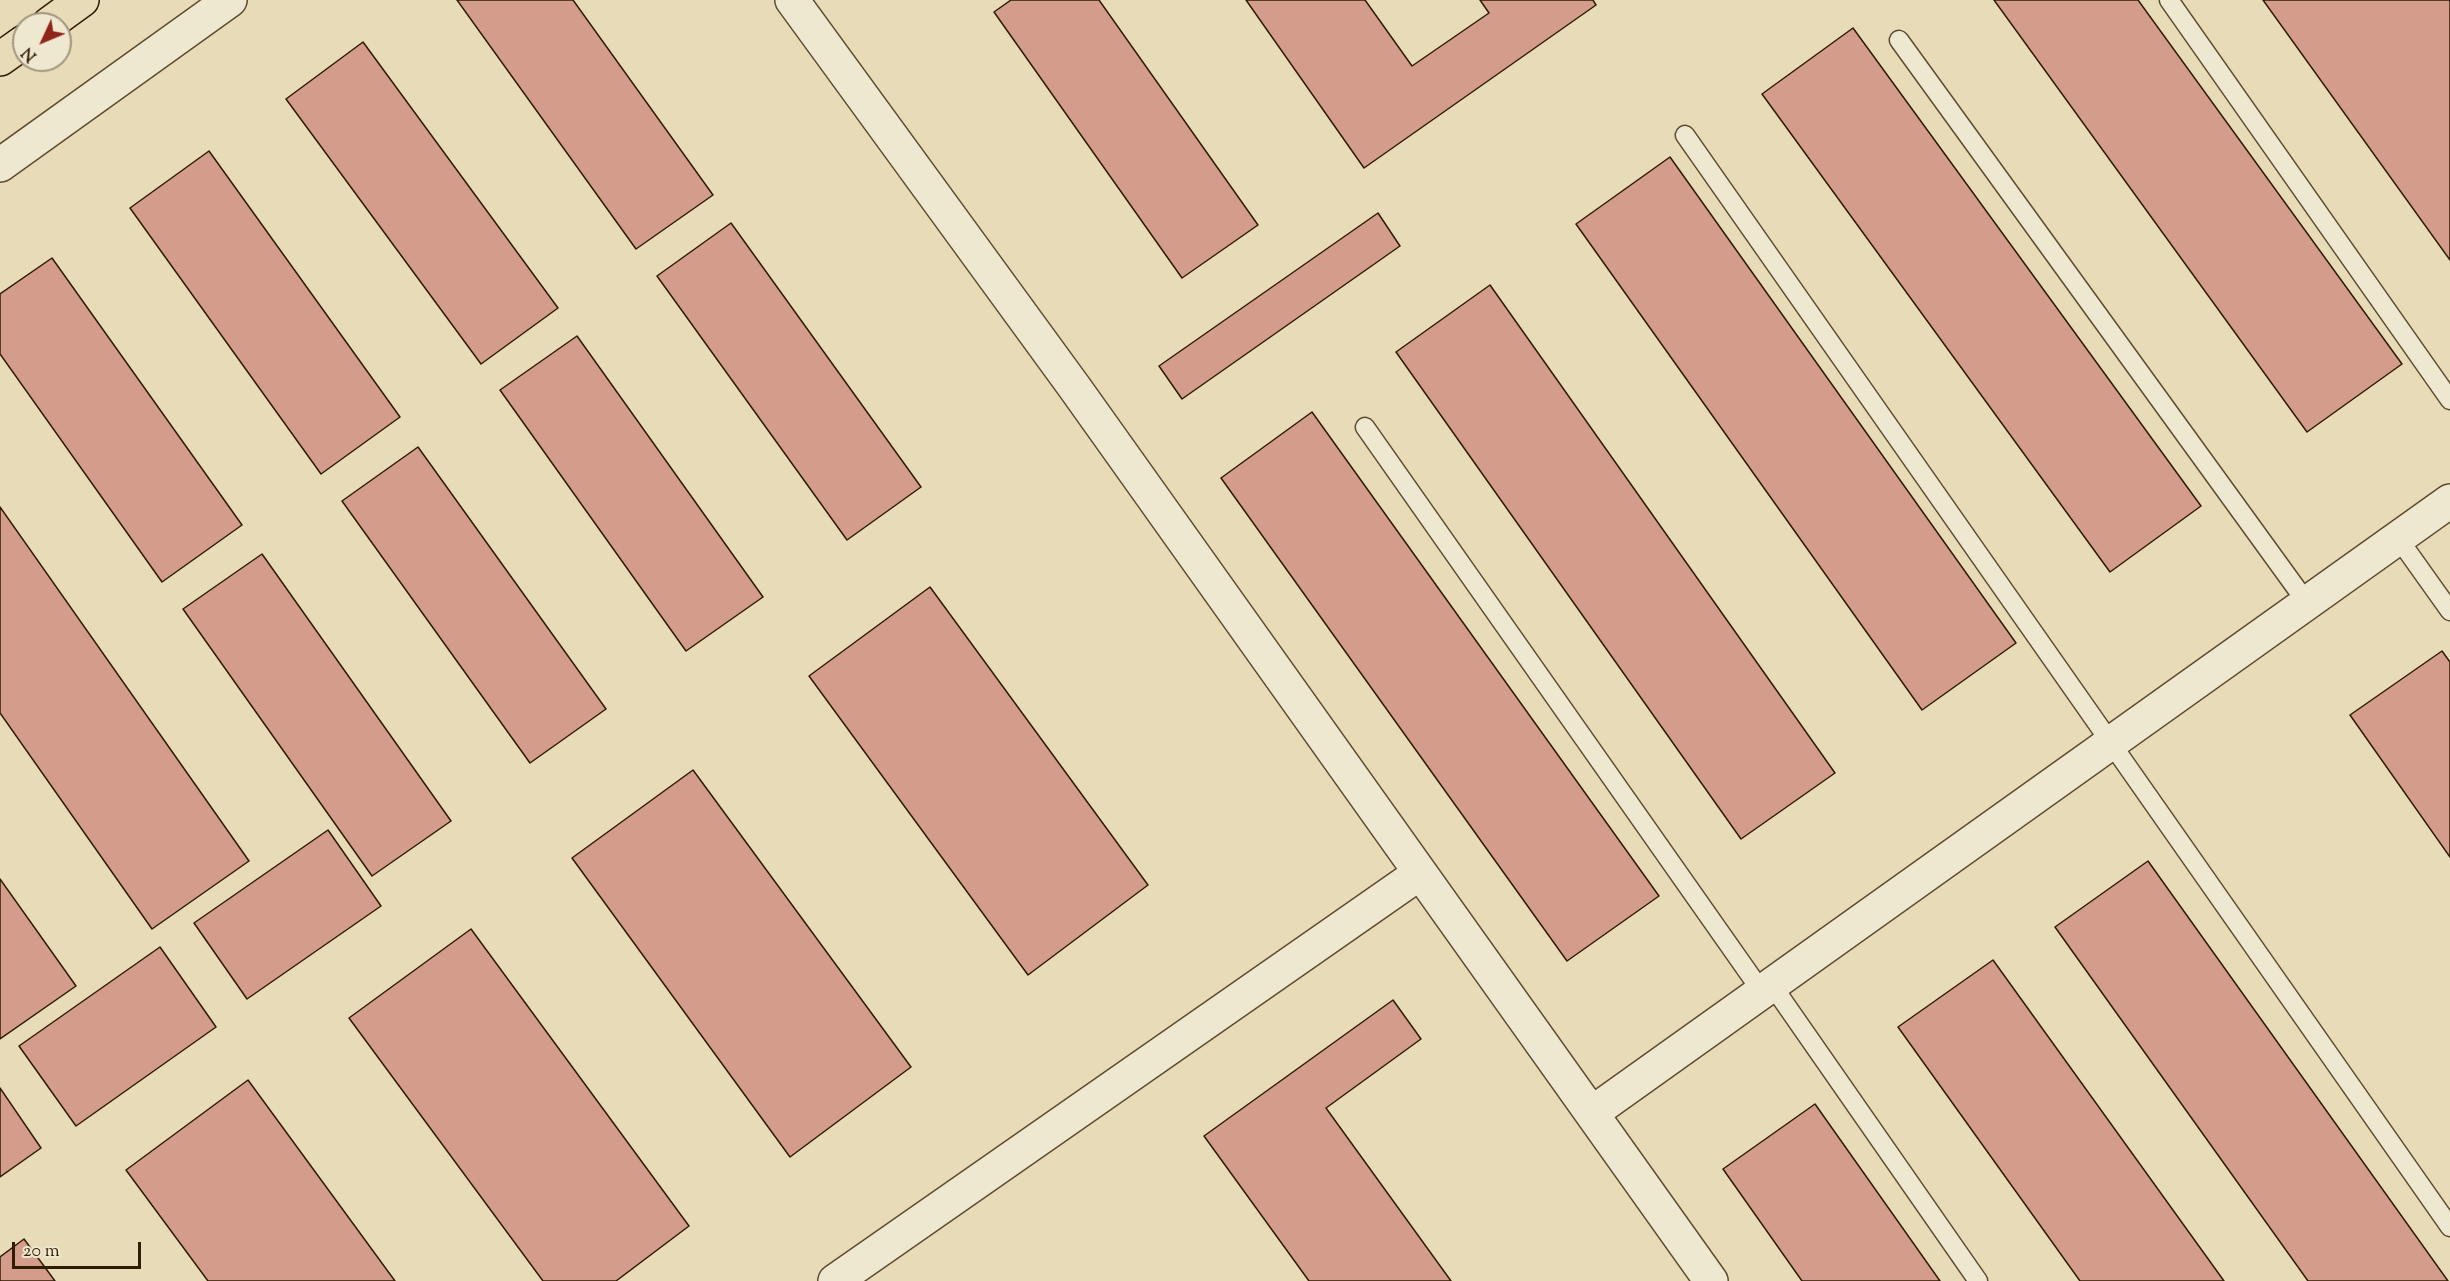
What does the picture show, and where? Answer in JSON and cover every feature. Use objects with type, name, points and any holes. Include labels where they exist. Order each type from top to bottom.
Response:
[{"type":"main road","points":[[66,12],[82,0]]},
{"type":"street","points":[[0,165],[230,0]]},
{"type":"street","points":[[792,0],[1075,388],[1711,1281]]},
{"type":"street","points":[[1592,1113],[2450,501]]},
{"type":"street","points":[[835,1281],[1420,873]]},
{"type":"lane","points":[[2169,0],[2450,400]]},
{"type":"lane","points":[[1899,40],[2307,603]]},
{"type":"lane","points":[[1685,135],[2450,1227]]},
{"type":"lane","points":[[1365,427],[1978,1281]]},
{"type":"lane","points":[[2398,538],[2450,611]]},
{"type":"building","points":[[457,0],[573,0],[713,195],[636,249]]},
{"type":"building","points":[[1011,0],[1099,0],[1258,225],[1182,278],[994,12]]},
{"type":"building","points":[[1246,0],[1365,0],[1412,66],[1489,13],[1480,0],[1593,0],[1596,5],[1364,168]]},
{"type":"building","points":[[1994,0],[2138,0],[2402,364],[2307,432]]},
{"type":"building","points":[[2263,0],[2450,0],[2450,260]]},
{"type":"building","points":[[1853,28],[2201,506],[2110,572],[1762,94]]},
{"type":"building","points":[[363,42],[558,308],[481,364],[286,99]]},
{"type":"building","points":[[209,151],[400,417],[321,474],[130,208]]},
{"type":"building","points":[[1670,157],[2016,643],[1922,710],[1576,224]]},
{"type":"building","points":[[1378,213],[1400,246],[1182,399],[1159,366]]},
{"type":"building","points":[[731,223],[921,487],[847,540],[657,276]]},
{"type":"building","points":[[52,258],[242,525],[162,582],[0,354],[0,294]]},
{"type":"building","points":[[1490,285],[1835,773],[1741,839],[1396,352]]},
{"type":"building","points":[[577,336],[763,597],[686,651],[500,390]]},
{"type":"building","points":[[1312,412],[1659,896],[1567,961],[1221,478]]},
{"type":"building","points":[[418,447],[606,709],[530,763],[342,501]]},
{"type":"building","points":[[0,507],[249,861],[152,929],[0,713]]},
{"type":"building","points":[[262,554],[451,821],[372,876],[183,609]]},
{"type":"building","points":[[930,587],[1148,885],[1028,975],[809,676]]},
{"type":"building","points":[[2442,651],[2450,662],[2450,857],[2350,715]]},
{"type":"building","points":[[693,770],[911,1067],[790,1157],[572,858]]},
{"type":"building","points":[[328,830],[381,906],[247,999],[194,923]]},
{"type":"building","points":[[2148,861],[2448,1281],[2308,1281],[2055,927]]},
{"type":"building","points":[[0,879],[76,986],[0,1039]]},
{"type":"building","points":[[471,929],[689,1226],[616,1281],[543,1281],[349,1018]]},
{"type":"building","points":[[160,947],[216,1027],[76,1126],[19,1046]]},
{"type":"building","points":[[1993,960],[2224,1281],[2080,1281],[1898,1027]]},
{"type":"building","points":[[1393,1000],[1421,1039],[1326,1108],[1451,1281],[1309,1281],[1204,1136]]},
{"type":"building","points":[[248,1080],[395,1281],[208,1281],[126,1170]]},
{"type":"building","points":[[0,1088],[41,1148],[0,1177]]},
{"type":"building","points":[[1815,1104],[1940,1281],[1802,1281],[1723,1169]]},
{"type":"building","points":[[24,1239],[55,1281],[0,1281],[0,1257]]}]
